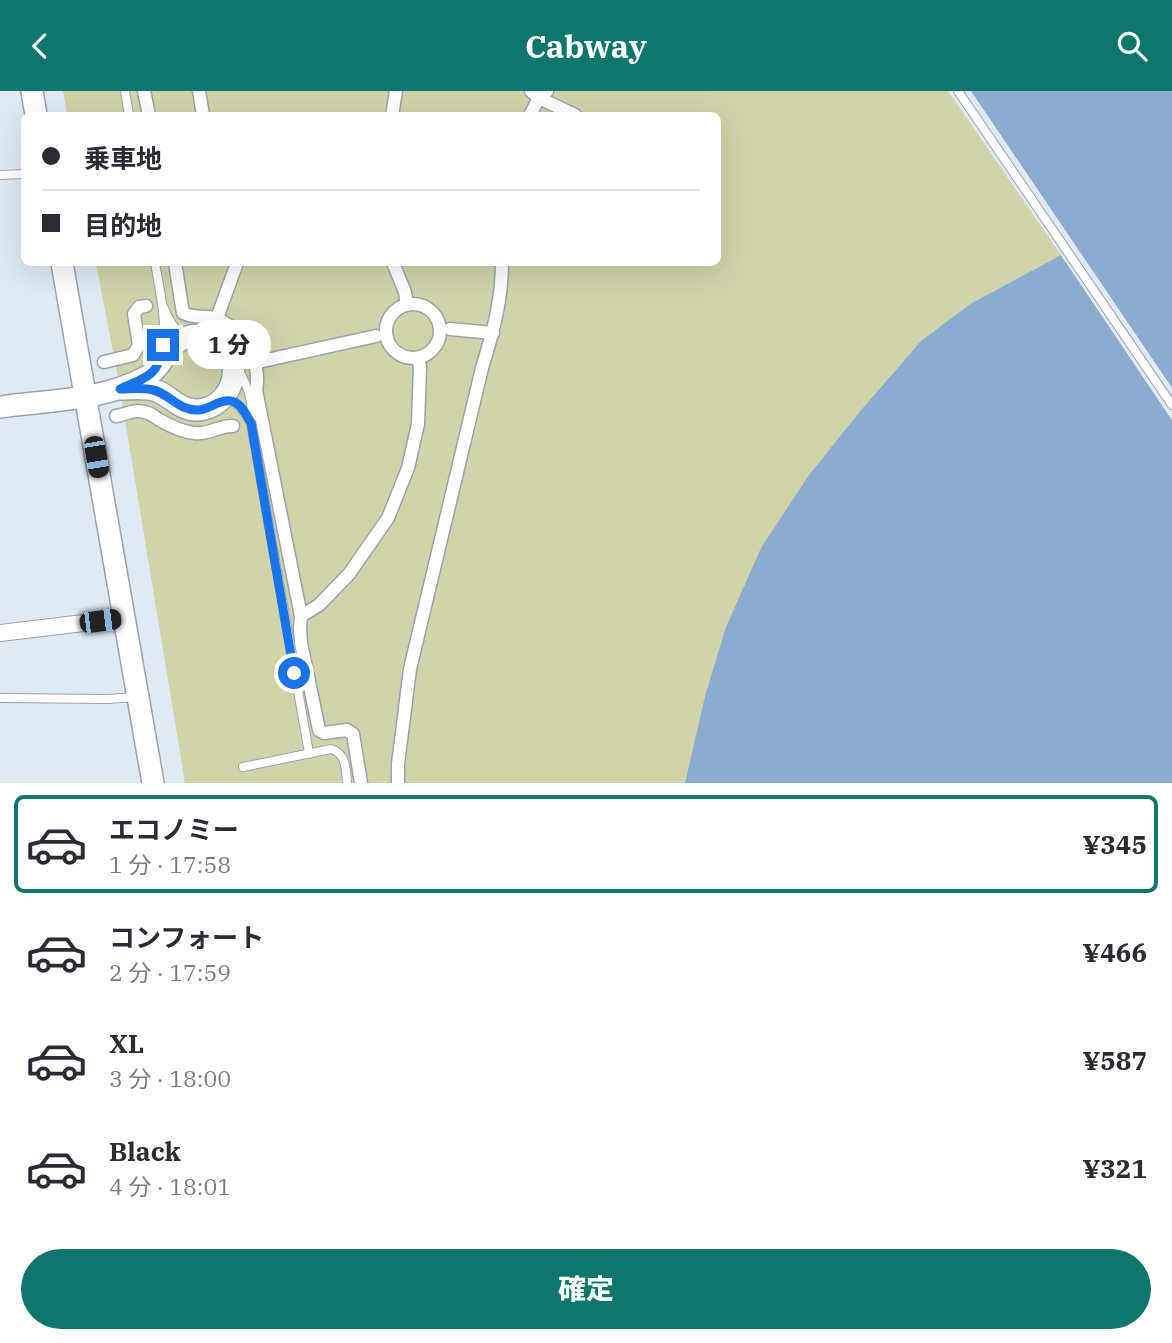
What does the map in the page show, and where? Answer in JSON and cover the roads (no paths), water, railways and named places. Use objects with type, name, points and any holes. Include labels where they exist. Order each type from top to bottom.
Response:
[{"type":"street","points":[[32,91],[36,112]]},
{"type":"street","points":[[144,91],[148,112]]},
{"type":"street","points":[[199,91],[202,112]]},
{"type":"street","points":[[392,112],[396,91]]},
{"type":"street","points":[[531,112],[539,93],[570,112]]},
{"type":"street","points":[[63,266],[153,783]]},
{"type":"street","points":[[175,266],[183,313],[191,317],[217,318],[230,325],[248,347],[254,363],[258,380],[256,390],[301,616],[302,643],[319,730],[324,733],[347,730],[353,734],[361,783]]},
{"type":"street","points":[[217,318],[236,266]]},
{"type":"street","points":[[394,266],[405,292],[407,305]]},
{"type":"street","points":[[398,783],[410,669],[482,368],[497,320],[502,266]]},
{"type":"street","points":[[407,305],[425,306],[438,319],[440,328],[436,345],[430,352],[418,358],[398,354],[388,340],[388,322],[392,314],[407,305]]},
{"type":"street","points":[[104,362],[133,355],[139,345],[134,314],[139,307],[146,306]]},
{"type":"street","points":[[450,329],[493,333]]},
{"type":"street","points":[[0,407],[120,389],[152,389],[186,409],[210,408],[220,402],[230,390],[234,376],[232,361],[226,350],[214,340],[201,335],[188,336],[168,349],[151,374],[120,389]]},
{"type":"street","points":[[254,363],[376,336]]},
{"type":"street","points":[[301,616],[319,605],[349,574],[387,518],[408,468],[418,424],[418,358]]},
{"type":"street","points":[[116,417],[137,411],[148,412],[172,426],[202,434],[233,426]]},
{"type":"street","points":[[0,633],[125,618]]},
{"type":"lane","points":[[125,91],[128,112]]},
{"type":"lane","points":[[958,91],[1172,405]]},
{"type":"lane","points":[[0,175],[21,174]]},
{"type":"lane","points":[[156,266],[162,302],[164,337],[161,360]]},
{"type":"lane","points":[[162,302],[173,327],[188,336]]},
{"type":"lane","points":[[232,361],[239,369],[250,395],[253,411],[251,423],[309,753]]},
{"type":"lane","points":[[220,402],[237,403],[251,423]]},
{"type":"lane","points":[[0,698],[139,697]]},
{"type":"lane","points":[[243,768],[331,749],[339,751],[343,757],[348,783]]},
{"type":"water","points":[[971,91],[1172,91],[1172,388]]},
{"type":"water","points":[[1061,255],[1172,420],[1172,783],[685,783],[705,696],[726,627],[761,548],[809,475],[921,341],[970,304]]}]
